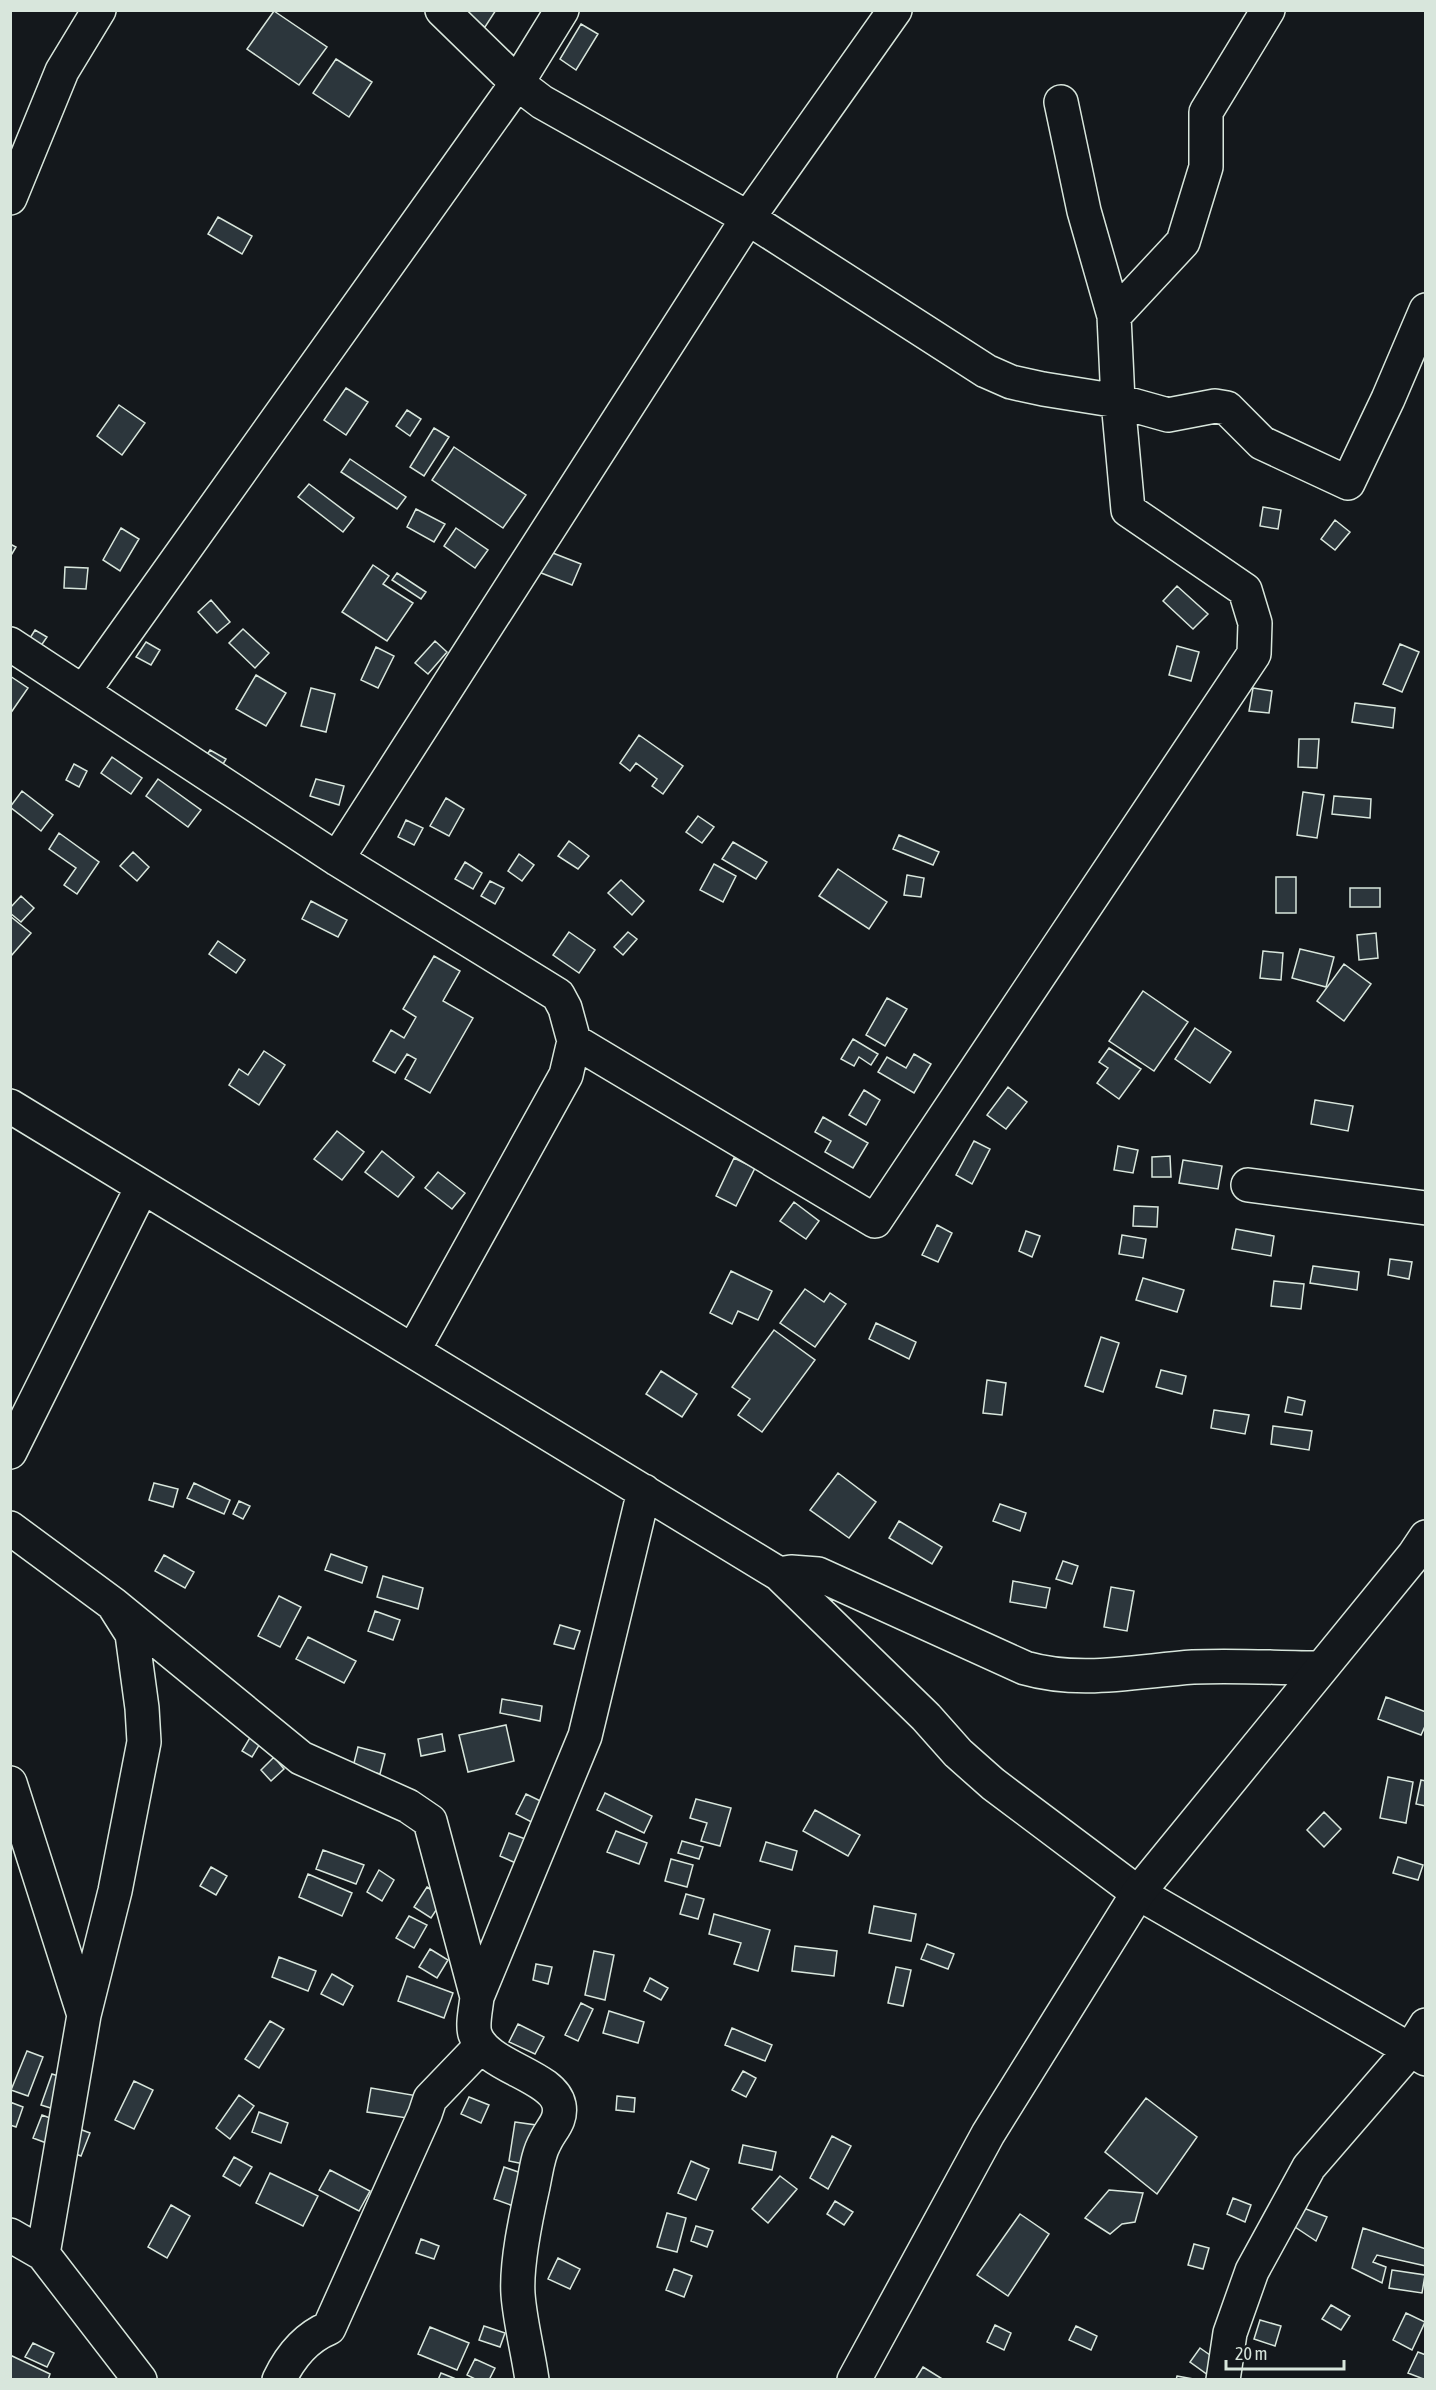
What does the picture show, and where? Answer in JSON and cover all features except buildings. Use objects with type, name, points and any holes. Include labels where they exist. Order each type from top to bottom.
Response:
[{"type":"street","points":[[10,198],[22,139],[99,10]]},
{"type":"street","points":[[442,10],[516,83],[565,116],[748,218],[986,370],[1011,382],[1118,401],[1168,415],[1215,406],[1227,408],[1262,443],[1348,483],[1388,399],[1425,310]]},
{"type":"street","points":[[83,692],[516,83],[562,10]]},
{"type":"street","points":[[337,859],[748,218],[895,10]]},
{"type":"street","points":[[1114,316],[1183,242],[1206,167],[1206,112],[1268,10]]},
{"type":"street","points":[[574,1041],[875,1221],[1254,654],[1255,623],[1245,590],[1128,510],[1118,401],[1114,316],[1084,211],[1061,102]]},
{"type":"street","points":[[10,644],[337,859],[558,995],[565,1008],[574,1041],[566,1075],[413,1351]]},
{"type":"street","points":[[10,1106],[779,1574],[926,1718],[958,1754],[993,1784],[1138,1893],[1421,2044],[1309,2167],[1252,2271],[1230,2333],[1223,2379]]},
{"type":"street","points":[[1248,1185],[1425,1208]]},
{"type":"street","points":[[10,1452],[142,1186]]},
{"type":"street","points":[[532,2379],[518,2294],[520,2261],[533,2186],[544,2142],[556,2124],[560,2113],[558,2101],[551,2090],[481,2046],[474,2032],[477,1997],[585,1736],[644,1491]]},
{"type":"street","points":[[10,1528],[113,1604],[301,1758],[408,1806],[430,1821],[477,1997]]},
{"type":"street","points":[[854,2379],[988,2134],[1138,1893],[1414,1555],[1425,1537]]},
{"type":"street","points":[[779,1574],[791,1572],[818,1574],[1025,1668],[1046,1674],[1076,1677],[1195,1667],[1321,1668]]},
{"type":"street","points":[[43,2254],[84,2015],[115,1891],[144,1742],[132,1634],[113,1604]]},
{"type":"street","points":[[10,1783],[84,2015]]},
{"type":"street","points":[[279,2379],[304,2344],[317,2333],[329,2328],[430,2099],[481,2046]]},
{"type":"street","points":[[10,2235],[43,2254],[140,2379]]}]
